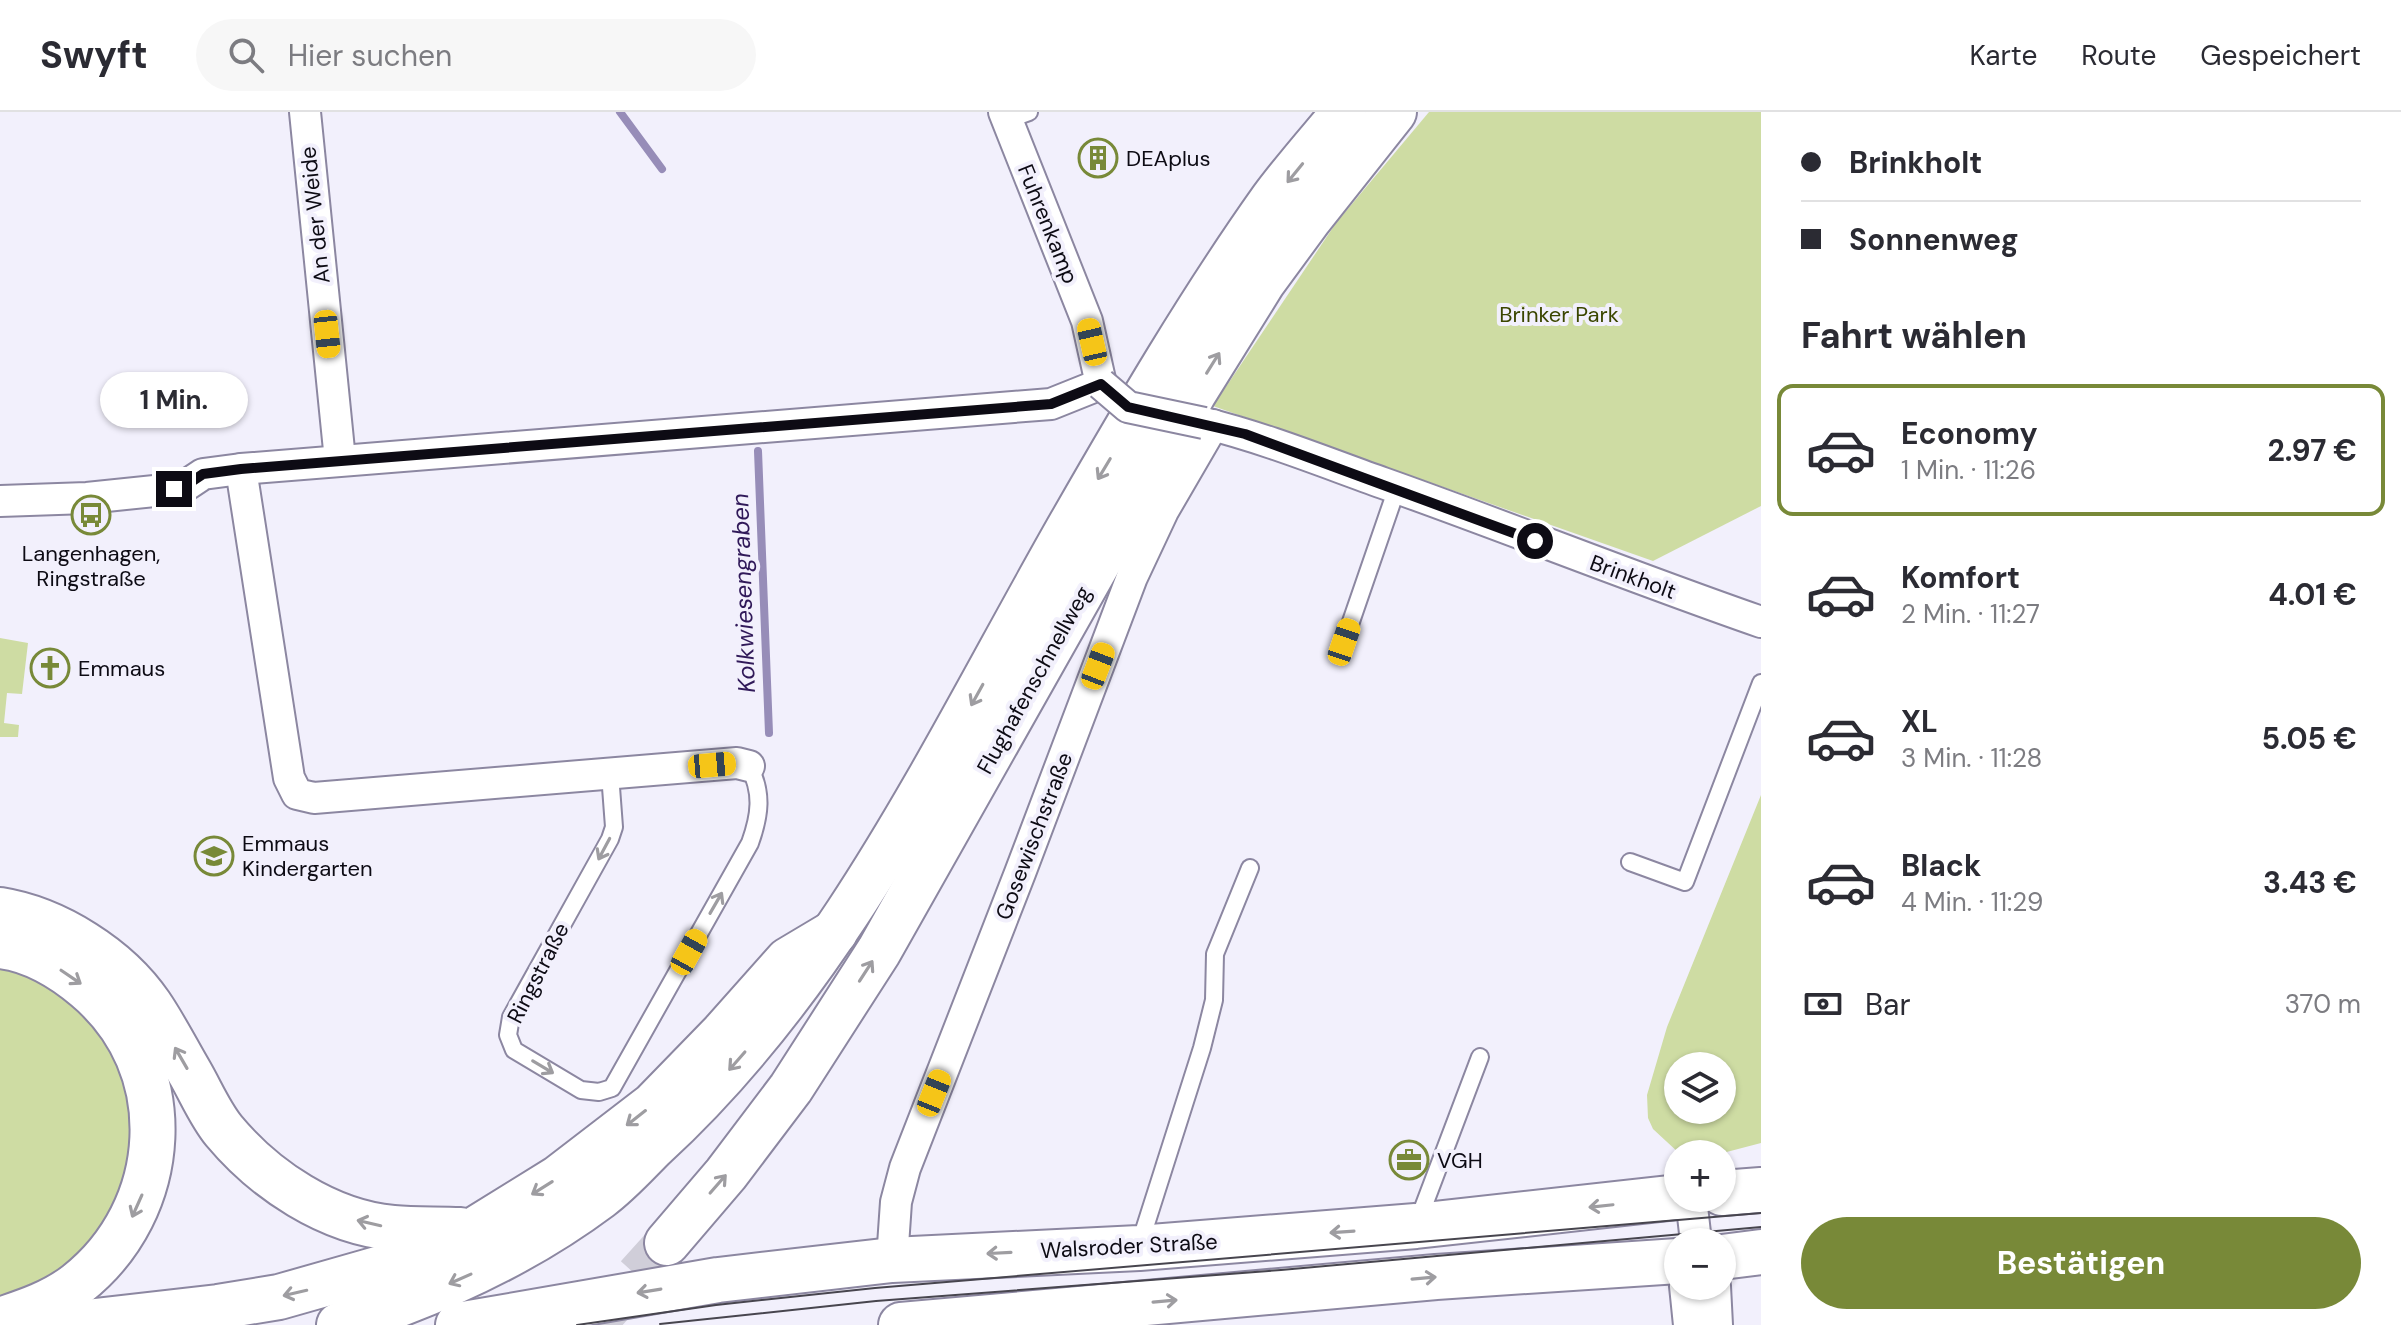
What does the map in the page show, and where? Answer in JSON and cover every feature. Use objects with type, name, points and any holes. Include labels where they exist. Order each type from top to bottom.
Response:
[{"type":"main road","name":"Flughafenschnellweg","points":[[339,1325],[403,1305],[470,1275],[529,1243],[600,1197],[703,1100],[754,1042],[835,932],[947,749],[1071,524],[1201,305],[1274,197],[1344,112]]},
{"type":"main road","name":"Flughafenschnellweg","points":[[667,1243],[726,1174],[791,1088],[871,964],[1194,393],[1263,282],[1394,112]]},
{"type":"main road","points":[[0,910],[46,923],[89,947],[124,975],[149,1003],[221,1128],[252,1161],[286,1187],[320,1207],[391,1228],[474,1230]]},
{"type":"main road","points":[[60,1325],[218,1307],[291,1294],[388,1266],[474,1230],[558,1178],[653,1105],[788,960],[835,932]]},
{"type":"main road","points":[[0,946],[36,957],[70,974],[101,1000],[123,1029],[140,1063],[151,1101],[154,1137],[150,1173],[137,1209],[98,1265],[75,1286],[36,1308],[0,1320]]},
{"type":"main road","points":[[1736,1192],[1761,1190]]},
{"type":"main road","name":"Walsroder Straße","points":[[458,1325],[580,1317],[718,1280],[892,1260],[1139,1248],[1416,1226],[1664,1199]]},
{"type":"main road","points":[[1736,1255],[1761,1252]]},
{"type":"main road","points":[[901,1325],[1088,1316],[1436,1277],[1664,1262]]},
{"type":"street","name":"An der Weide","points":[[305,112],[340,460]]},
{"type":"street","name":"Fuhrenkamp","points":[[1013,115],[1087,321],[1101,384]]},
{"type":"street","points":[[0,501],[87,498],[174,489],[203,474],[241,469],[1051,404],[1101,384]]},
{"type":"street","name":"Brinkholt","points":[[1101,384],[1128,407],[1245,434],[1646,583],[1761,622]]},
{"type":"street","name":"Gosewischstraße","points":[[892,1260],[896,1202],[905,1168],[1132,577],[1209,424]]},
{"type":"street","name":"Ringstraße","points":[[241,469],[289,778],[297,794],[314,798],[737,763],[749,766]]},
{"type":"street","points":[[1686,1300],[1689,1325]]},
{"type":"street","points":[[1716,1300],[1717,1325]]},
{"type":"lane","points":[[1344,642],[1397,488]]},
{"type":"lane","points":[[1630,862],[1685,882],[1761,683]]},
{"type":"lane","name":"Ringstraße","points":[[610,774],[614,827],[610,839],[511,1017],[508,1035],[514,1050],[581,1090],[599,1092],[612,1088],[750,843],[760,815],[756,779],[749,766]]},
{"type":"lane","points":[[1139,1248],[1202,1048],[1214,1000],[1215,954],[1250,868]]},
{"type":"lane","points":[[1416,1226],[1480,1057]]},
{"type":"green space","name":"Brinker Park","points":[[1429,112],[1761,112],[1761,506],[1653,561],[1213,406],[1336,223]]},
{"type":"green space","points":[[0,638],[28,643],[22,694],[7,693],[4,723],[19,725],[18,737],[0,737]]},
{"type":"green space","points":[[1761,795],[1761,1143],[1736,1150],[1736,1140],[1665,1140],[1653,1129],[1648,1118],[1647,1095],[1667,1027]]},
{"type":"green space","points":[[0,964],[27,971],[94,1014],[143,1115],[104,1244],[0,1309]]},
{"type":"waterway","name":"Kolkwiesengraben","points":[[620,112],[662,169]]},
{"type":"waterway","name":"Kolkwiesengraben","points":[[758,451],[769,733]]},
{"type":"tunnel","points":[[593,1325],[667,1243]]},
{"type":"tram line","points":[[577,1325],[716,1305],[875,1288],[1761,1213]]},
{"type":"tram line","points":[[660,1324],[876,1301],[1281,1270],[1761,1227]]},
{"type":"place","name":"DEAplus","points":[[1098,158]]},
{"type":"place","name":"Langenhagen, Ringstraße","points":[[91,515]]},
{"type":"place","name":"Emmaus","points":[[50,668]]},
{"type":"place","name":"Emmaus Kindergarten","points":[[214,856]]},
{"type":"place","name":"VGH","points":[[1409,1160]]},
{"type":"route","points":[[174,489],[203,474],[241,469],[1051,404],[1101,384],[1128,407],[1245,434],[1535,541]]}]
